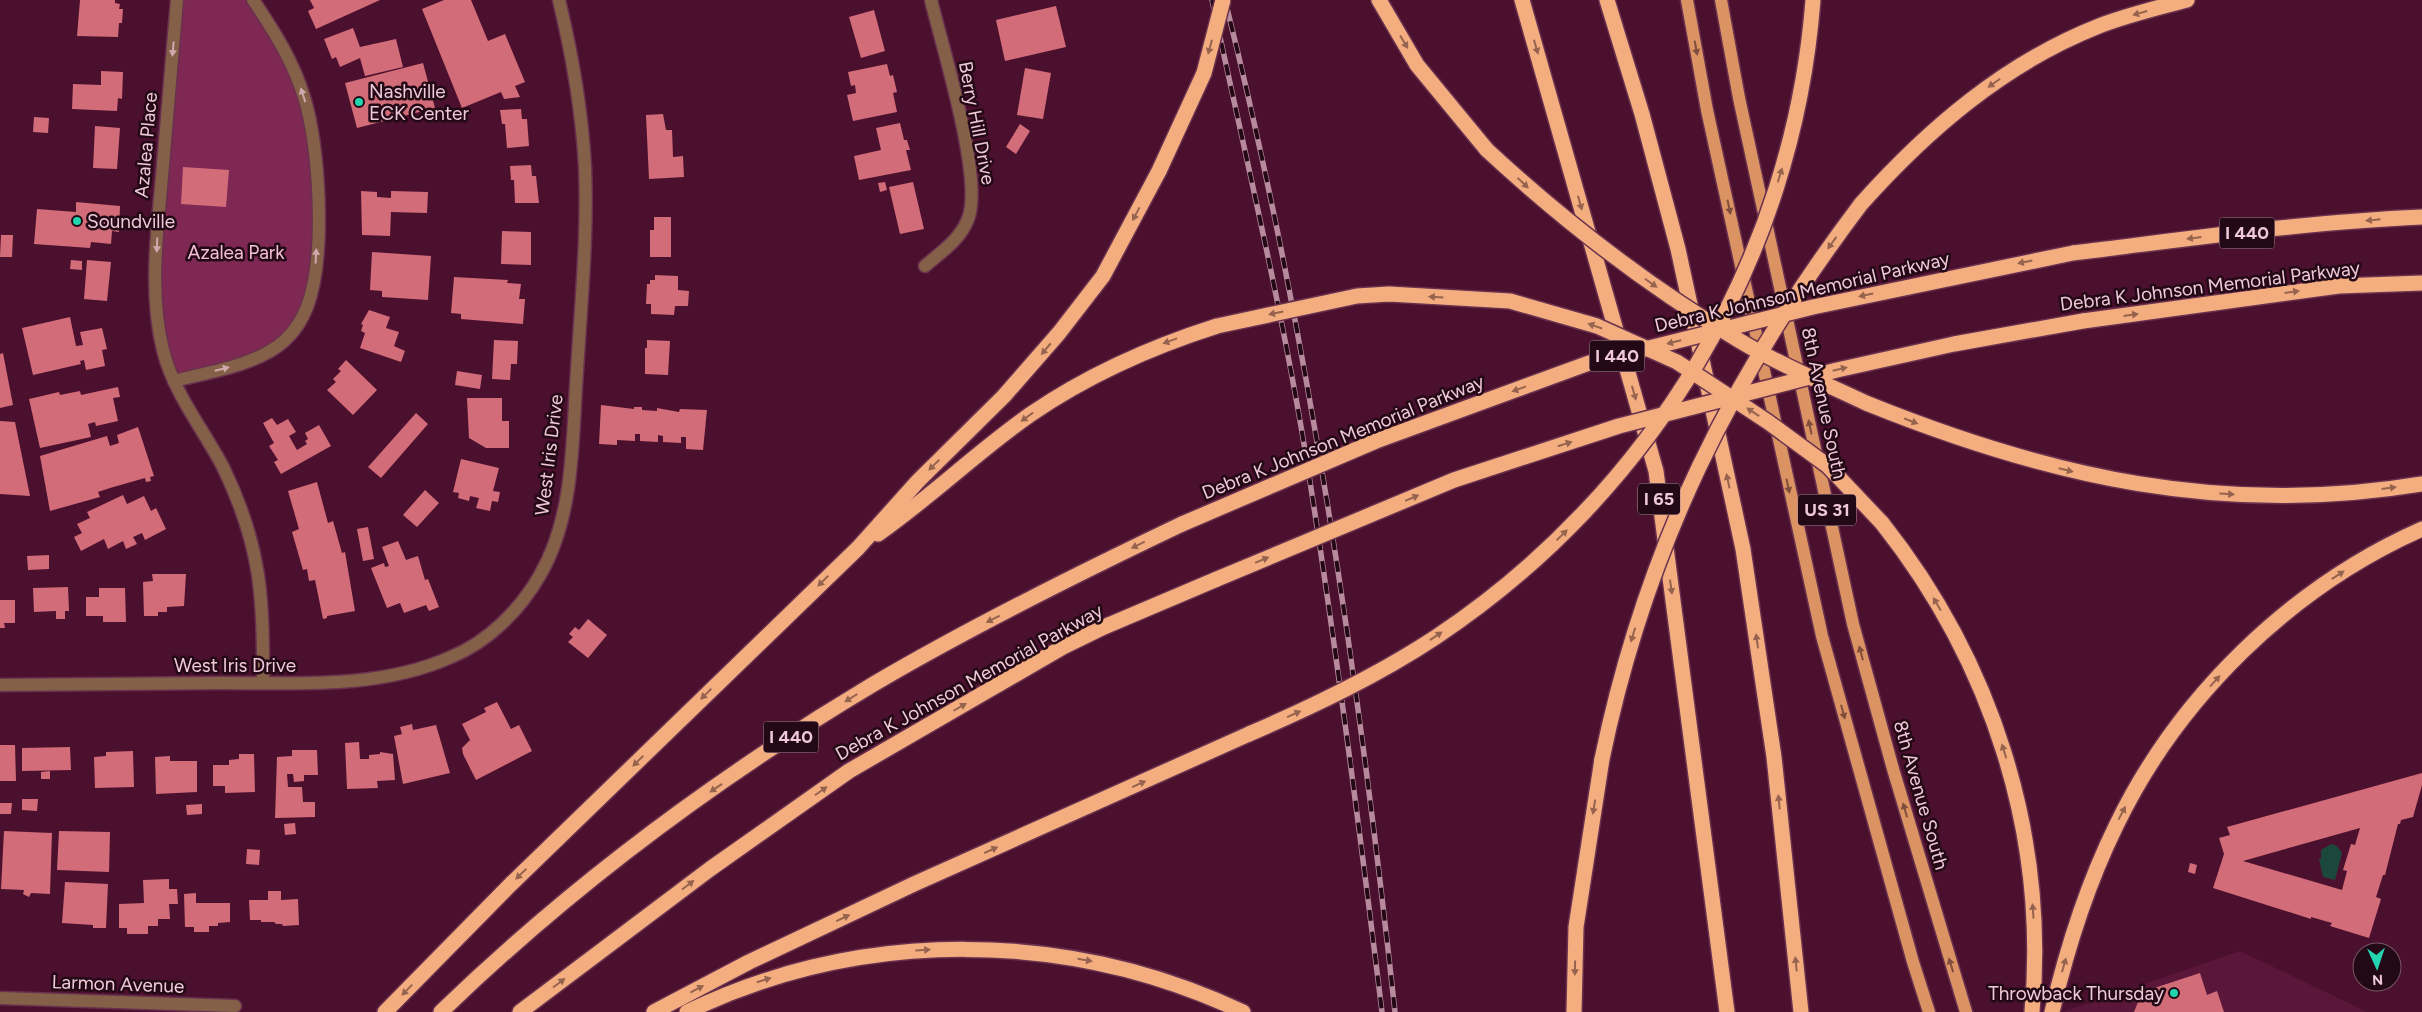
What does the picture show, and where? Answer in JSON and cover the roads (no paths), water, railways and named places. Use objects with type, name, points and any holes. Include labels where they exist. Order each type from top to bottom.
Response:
[{"type":"highway","points":[[385,1012],[518,878],[858,548],[918,481],[1004,396],[1059,333],[1103,276],[1160,171],[1204,73],[1223,0]]},
{"type":"highway","points":[[1378,0],[1417,65],[1487,150],[1540,199],[1601,248],[1678,302],[1776,361],[1866,403],[1950,435],[2019,458],[2140,485],[2195,492],[2262,495],[2354,492],[2422,484]]},
{"type":"highway","name":"I 65","points":[[1522,0],[1656,471],[1727,1012]]},
{"type":"highway","points":[[1607,0],[1642,114],[1678,249],[1743,549],[1774,758],[1801,1012]]},
{"type":"highway","points":[[654,1012],[732,971],[914,884],[1249,734],[1377,673],[1465,616],[1541,555],[1585,513],[1625,468],[1697,366],[1726,313],[1749,264],[1776,188],[1794,125],[1809,44],[1813,0]]},
{"type":"highway","points":[[1574,1012],[1576,927],[1602,759],[1623,667],[1647,591],[1694,476],[1730,404],[1774,330],[1819,261],[1861,204],[1902,160],[1939,125],[2016,68],[2058,44],[2100,26],[2187,0]]},
{"type":"highway","name":"Debra K Johnson Memorial Parkway","points":[[441,1012],[500,957],[596,878],[703,796],[782,742],[871,686],[964,633],[1182,524],[1376,441],[1590,363],[1813,306],[2073,253],[2349,222],[2422,217]]},
{"type":"highway","name":"Debra K Johnson Memorial Parkway","points":[[520,1012],[710,869],[849,771],[1063,647],[1104,627],[1454,480],[1619,426],[1837,370],[1954,344],[2083,321],[2339,286],[2422,283]]},
{"type":"highway","points":[[858,548],[915,509],[1020,423],[1079,385],[1142,353],[1217,326],[1357,296],[1389,294],[1510,301],[1597,326],[1677,362],[1768,422],[1828,466],[1882,523],[1916,569],[1959,642],[1984,695],[2005,752],[2020,810],[2029,864],[2035,950],[2032,1012]]},
{"type":"highway","points":[[2052,1012],[2075,929],[2102,857],[2131,796],[2161,747],[2236,658],[2283,615],[2361,560],[2422,528]]},
{"type":"highway","points":[[687,1012],[756,983],[821,965],[888,953],[960,948],[1028,952],[1105,964],[1178,985],[1243,1012]]},
{"type":"main road","name":"US 31","points":[[1687,0],[1707,110],[1822,636],[1913,962],[1929,1012]]},
{"type":"main road","name":"8th Avenue South","points":[[1721,0],[1739,98],[1853,624],[1893,769],[1966,1012]]},
{"type":"street","name":"Azalea Place","points":[[177,0],[156,243],[157,318],[163,351],[174,381],[222,467],[245,517],[251,536],[260,581],[263,683]]},
{"type":"street","points":[[174,381],[229,367],[277,347],[292,333],[303,316],[312,290],[316,265],[318,173],[310,118],[290,61],[253,0]]},
{"type":"street","name":"West Iris Drive","points":[[0,685],[335,682],[381,677],[415,670],[454,656],[482,639],[507,618],[532,586],[546,562],[561,520],[569,480],[585,238],[584,148],[570,51],[558,0]]},
{"type":"street","name":"Berry Hill Drive","points":[[925,266],[957,238],[968,220],[972,200],[972,179],[966,145],[931,0]]},
{"type":"street","name":"Larmon Avenue","points":[[0,998],[235,1006]]},
{"type":"railway","points":[[1212,0],[1273,281],[1305,450],[1346,731],[1382,1012]]},
{"type":"railway","points":[[1225,0],[1255,125],[1306,376],[1347,630],[1395,1012]]},
{"type":"place","name":"Nashville ECK Center","points":[[359,102]]},
{"type":"place","name":"Soundville","points":[[77,221]]},
{"type":"place","name":"Throwback Thursday","points":[[2174,993]]},
{"type":"park label","name":"Azalea Park","points":[[236,252]]}]
